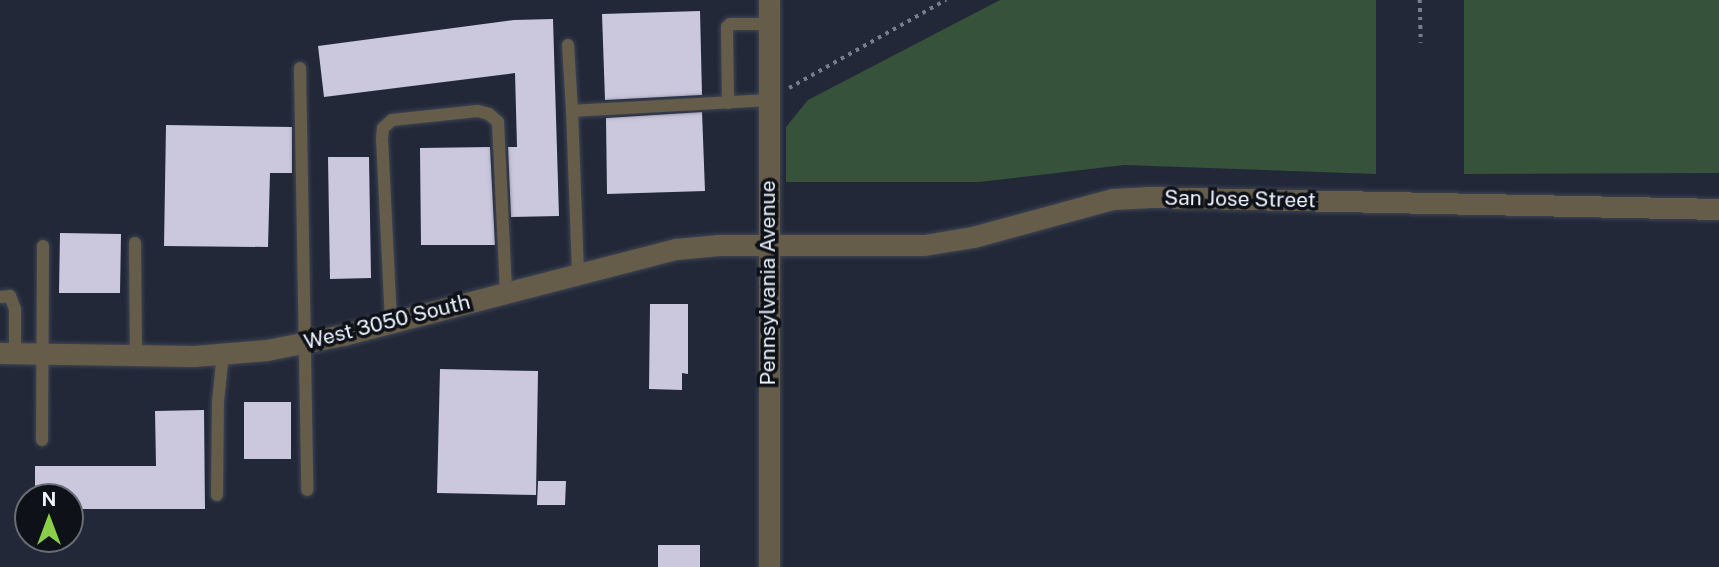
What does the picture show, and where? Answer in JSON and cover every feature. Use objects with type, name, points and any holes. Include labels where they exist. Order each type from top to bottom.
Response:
[{"type":"street","name":"Pennsylvania Avenue","points":[[769,0],[769,567]]},
{"type":"street","name":"San Jose Street","points":[[768,244],[924,245],[973,237],[1113,199],[1147,197],[1719,209]]},
{"type":"street","name":"West 3050 South","points":[[7,353],[223,354],[305,342],[676,249],[719,244],[768,244]]},
{"type":"lane","points":[[728,103],[727,27],[730,24],[769,24]]},
{"type":"lane","points":[[568,45],[578,273]]},
{"type":"lane","points":[[300,68],[307,490]]},
{"type":"lane","points":[[572,111],[769,100]]},
{"type":"lane","points":[[391,322],[382,139],[383,128],[392,120],[478,111],[489,114],[498,122],[506,292]]},
{"type":"lane","points":[[135,243],[136,355]]},
{"type":"lane","points":[[42,440],[43,246]]},
{"type":"lane","points":[[0,296],[10,296],[15,309],[7,353]]},
{"type":"lane","points":[[217,495],[218,402],[223,354]]},
{"type":"path","points":[[769,100],[946,0]]},
{"type":"path","points":[[1420,0],[1421,43]]},
{"type":"green space","points":[[1000,0],[1376,0],[1376,174],[1124,165],[979,182],[786,182],[786,127],[808,100]]},
{"type":"green space","points":[[1464,0],[1719,0],[1719,173],[1464,174]]},
{"type":"building","points":[[700,11],[702,95],[605,100],[602,14]]},
{"type":"building","points":[[553,19],[559,216],[511,217],[508,147],[517,147],[515,73],[324,97],[318,46],[514,20]]},
{"type":"building","points":[[702,112],[705,191],[607,194],[606,118]]},
{"type":"building","points":[[166,125],[292,127],[292,173],[270,173],[268,247],[164,246]]},
{"type":"building","points":[[490,147],[495,245],[421,245],[420,148]]},
{"type":"building","points":[[328,157],[369,157],[371,278],[330,279]]},
{"type":"building","points":[[60,233],[121,234],[120,293],[59,293]]},
{"type":"building","points":[[650,304],[688,304],[688,374],[682,373],[682,390],[649,389]]},
{"type":"building","points":[[440,369],[538,371],[536,495],[437,493]]},
{"type":"building","points":[[244,402],[291,402],[291,459],[244,459]]},
{"type":"building","points":[[204,410],[205,509],[84,509],[84,483],[35,483],[35,466],[156,466],[155,411]]},
{"type":"building","points":[[538,481],[566,481],[565,505],[537,505]]},
{"type":"building","points":[[658,545],[700,545],[700,567],[658,567]]}]
